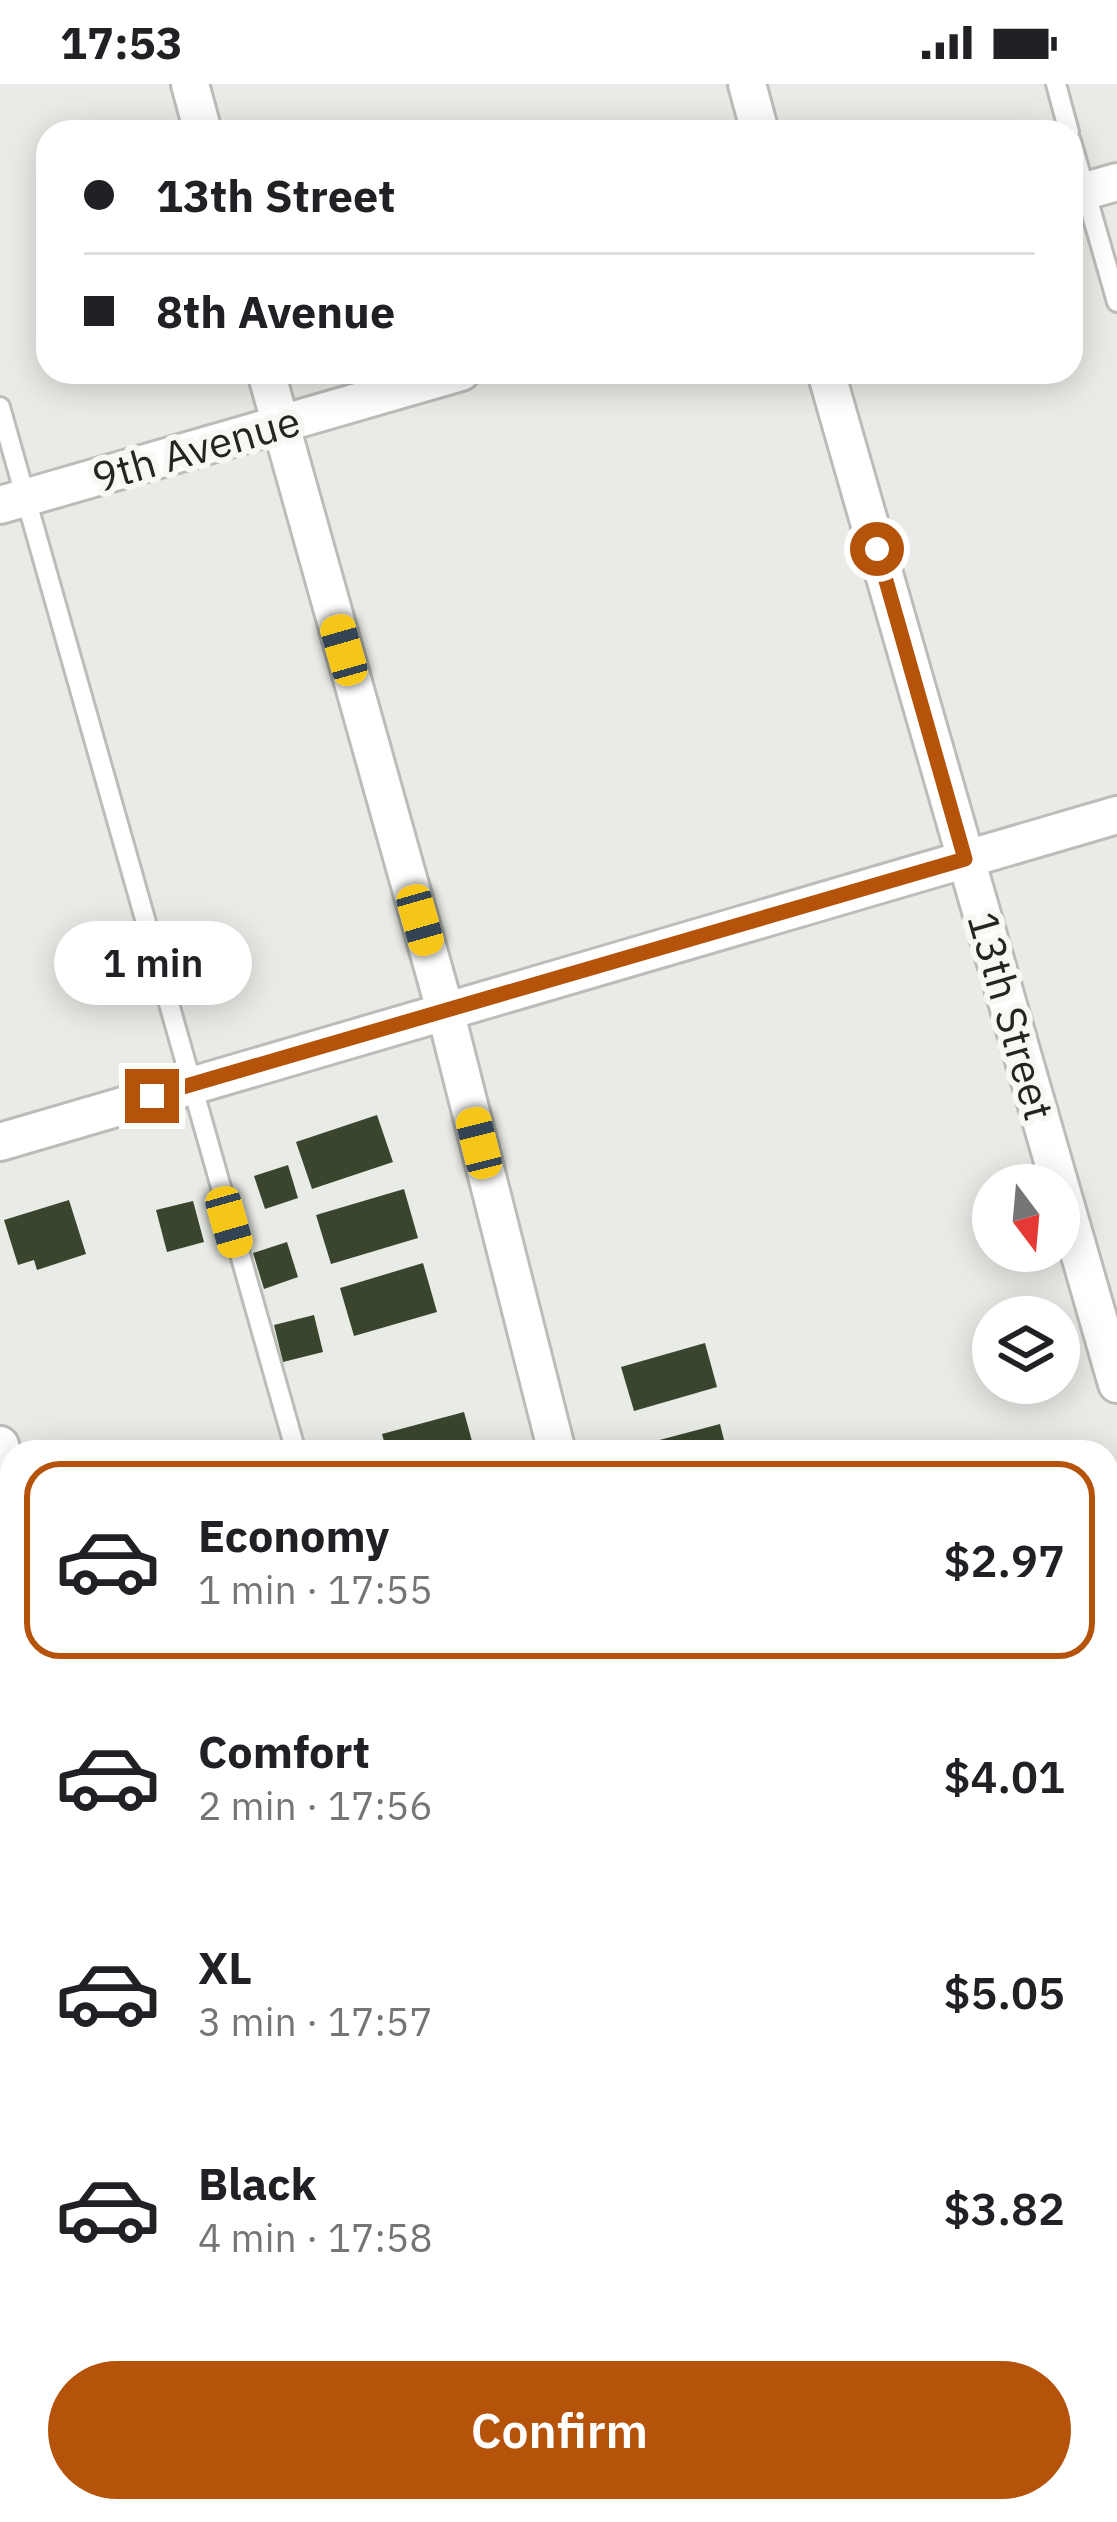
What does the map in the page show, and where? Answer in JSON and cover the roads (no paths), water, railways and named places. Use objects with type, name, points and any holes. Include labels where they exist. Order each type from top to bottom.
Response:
[{"type":"street","points":[[190,84],[200,120]]},
{"type":"street","points":[[747,84],[757,120]]},
{"type":"street","points":[[269,384],[445,1010],[554,1440]]},
{"type":"street","name":"9th Avenue","points":[[13,502],[419,384]]},
{"type":"street","name":"13th Street","points":[[829,384],[1117,1384]]},
{"type":"street","points":[[0,1142],[1117,815]]},
{"type":"lane","points":[[1056,84],[1066,120]]},
{"type":"lane","points":[[1091,190],[1117,302]]},
{"type":"lane","points":[[0,407],[13,502],[293,1440]]}]
